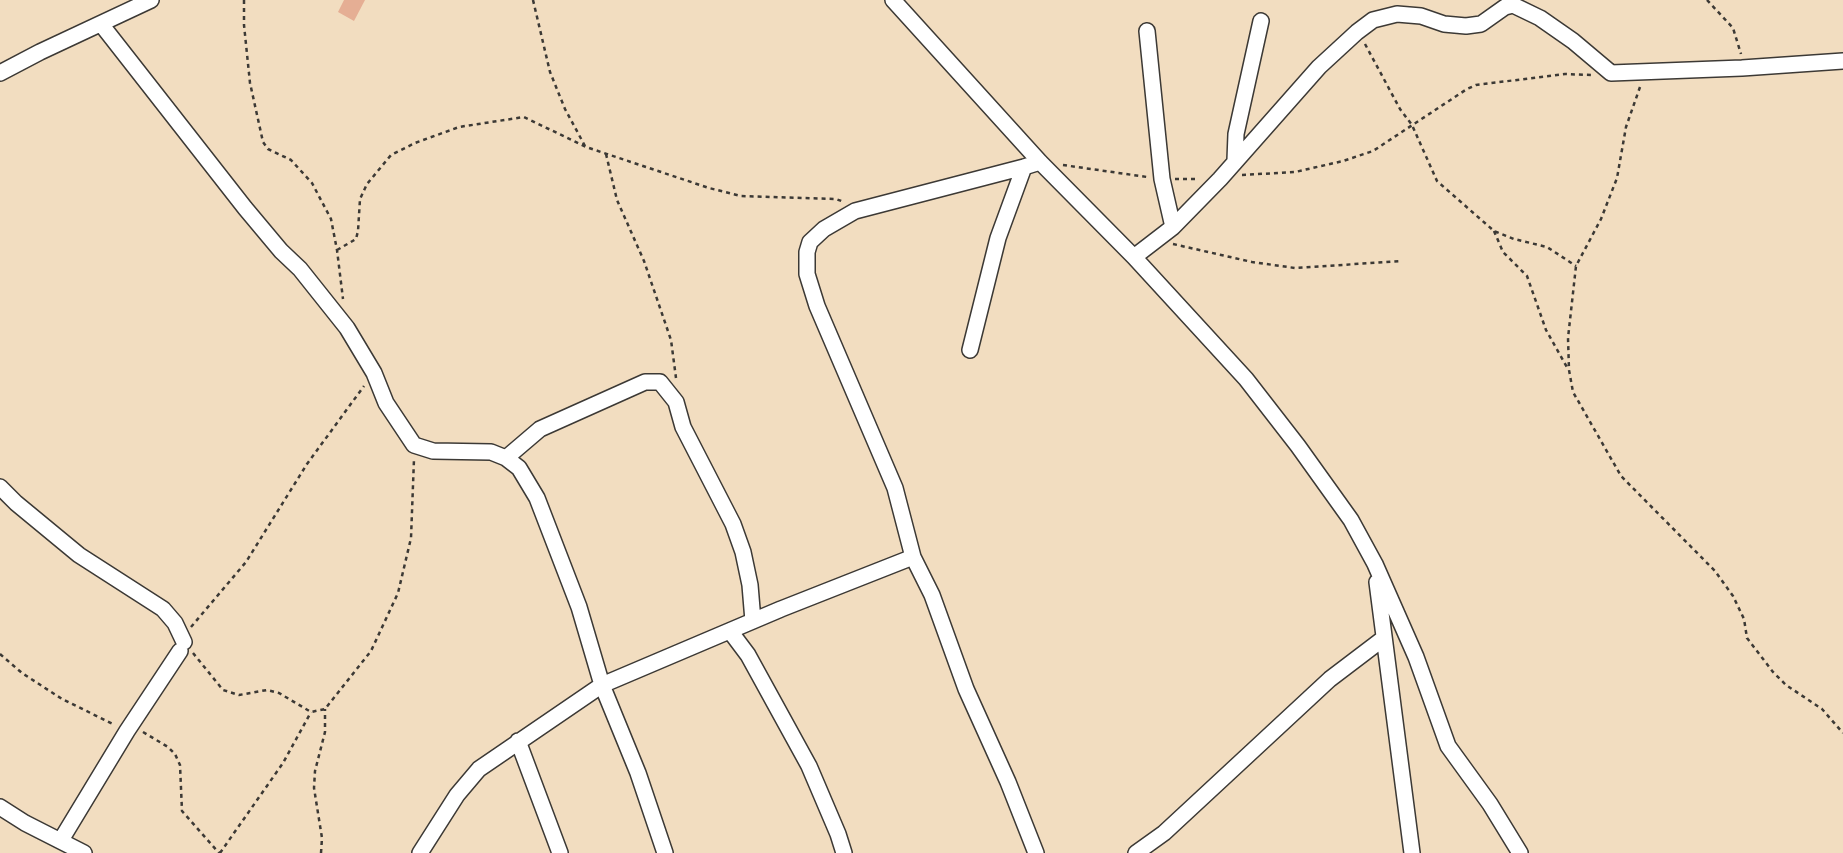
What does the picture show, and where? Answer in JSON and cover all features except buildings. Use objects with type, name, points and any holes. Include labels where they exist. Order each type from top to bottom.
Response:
[{"type":"street","points":[[0,72],[151,0]]},
{"type":"street","points":[[894,0],[1040,162],[1134,257],[1246,378],[1298,446],[1351,520],[1375,564],[1416,657],[1448,746],[1490,804],[1520,853]]},
{"type":"street","points":[[1134,257],[1173,227],[1220,179],[1319,68],[1374,20],[1397,14],[1421,16],[1444,24],[1466,26],[1482,24],[1505,7],[1513,5],[1540,18],[1574,41],[1611,73],[1742,68],[1843,61]]},
{"type":"street","points":[[1235,160],[1236,134],[1262,21]]},
{"type":"street","points":[[101,24],[245,208],[281,251],[300,269],[341,321],[374,373],[386,403],[414,445],[433,451],[491,452],[506,458],[519,468],[537,498],[579,607],[602,686],[638,773],[665,853]]},
{"type":"street","points":[[1148,31],[1162,179],[1173,227]]},
{"type":"street","points":[[1036,853],[1008,782],[966,689],[932,596],[913,557],[894,488],[817,306],[808,274],[807,252],[810,242],[824,229],[854,211],[1040,162]]},
{"type":"street","points":[[970,350],[998,238],[1024,167]]},
{"type":"street","points":[[506,458],[540,428],[645,382],[660,382],[676,402],[683,427],[733,524],[743,552],[750,585],[754,621]]},
{"type":"street","points":[[0,487],[16,503],[79,555],[163,608],[176,623],[182,646],[129,728],[61,840]]},
{"type":"street","points":[[420,853],[457,795],[478,769],[602,686],[754,621],[913,557]]},
{"type":"street","points":[[1375,564],[1412,853]]},
{"type":"street","points":[[730,631],[748,655],[809,766],[838,834],[844,853]]},
{"type":"street","points":[[1136,853],[1164,833],[1330,680],[1384,638]]},
{"type":"street","points":[[518,741],[560,853]]},
{"type":"street","points":[[0,807],[25,823],[84,853]]},
{"type":"street","points":[[1403,853],[1410,836]]},
{"type":"path","points":[[244,0],[250,84],[262,142],[268,148],[291,160],[312,183],[331,219],[343,299]]},
{"type":"path","points":[[533,0],[550,72],[565,109],[586,147]]},
{"type":"path","points":[[1707,0],[1733,28],[1741,52],[1742,68]]},
{"type":"path","points":[[1358,32],[1400,109],[1412,125],[1437,181],[1494,231],[1514,239],[1547,247],[1576,266]]},
{"type":"path","points":[[1648,72],[1637,92],[1626,127],[1617,178],[1601,219],[1576,266],[1568,338],[1569,370],[1573,392],[1621,476],[1715,571],[1732,596],[1744,619],[1748,638],[1773,672],[1786,685],[1822,709],[1843,733]]},
{"type":"path","points":[[1040,162],[1162,179],[1220,179],[1252,173],[1295,172],[1343,161],[1373,151],[1467,88],[1476,85],[1564,74],[1591,75],[1611,73]]},
{"type":"path","points":[[337,250],[356,239],[360,199],[367,184],[391,155],[415,143],[459,127],[524,117],[586,147],[709,188],[742,196],[836,199],[849,203],[854,211]]},
{"type":"path","points":[[606,154],[617,200],[644,261],[671,340],[676,380],[676,402]]},
{"type":"path","points":[[1494,231],[1503,252],[1527,276],[1546,330],[1569,370]]},
{"type":"path","points":[[1154,240],[1252,262],[1295,268],[1402,260]]},
{"type":"path","points":[[325,710],[311,712],[279,693],[267,690],[239,694],[223,690],[182,646],[189,629],[246,562],[307,464],[374,373]]},
{"type":"path","points":[[321,853],[322,838],[314,788],[315,771],[325,732],[325,710],[371,651],[398,593],[411,538],[414,445]]},
{"type":"path","points":[[0,654],[22,673],[62,699],[168,747],[175,754],[180,766],[182,811],[220,853],[283,763],[311,712]]}]
